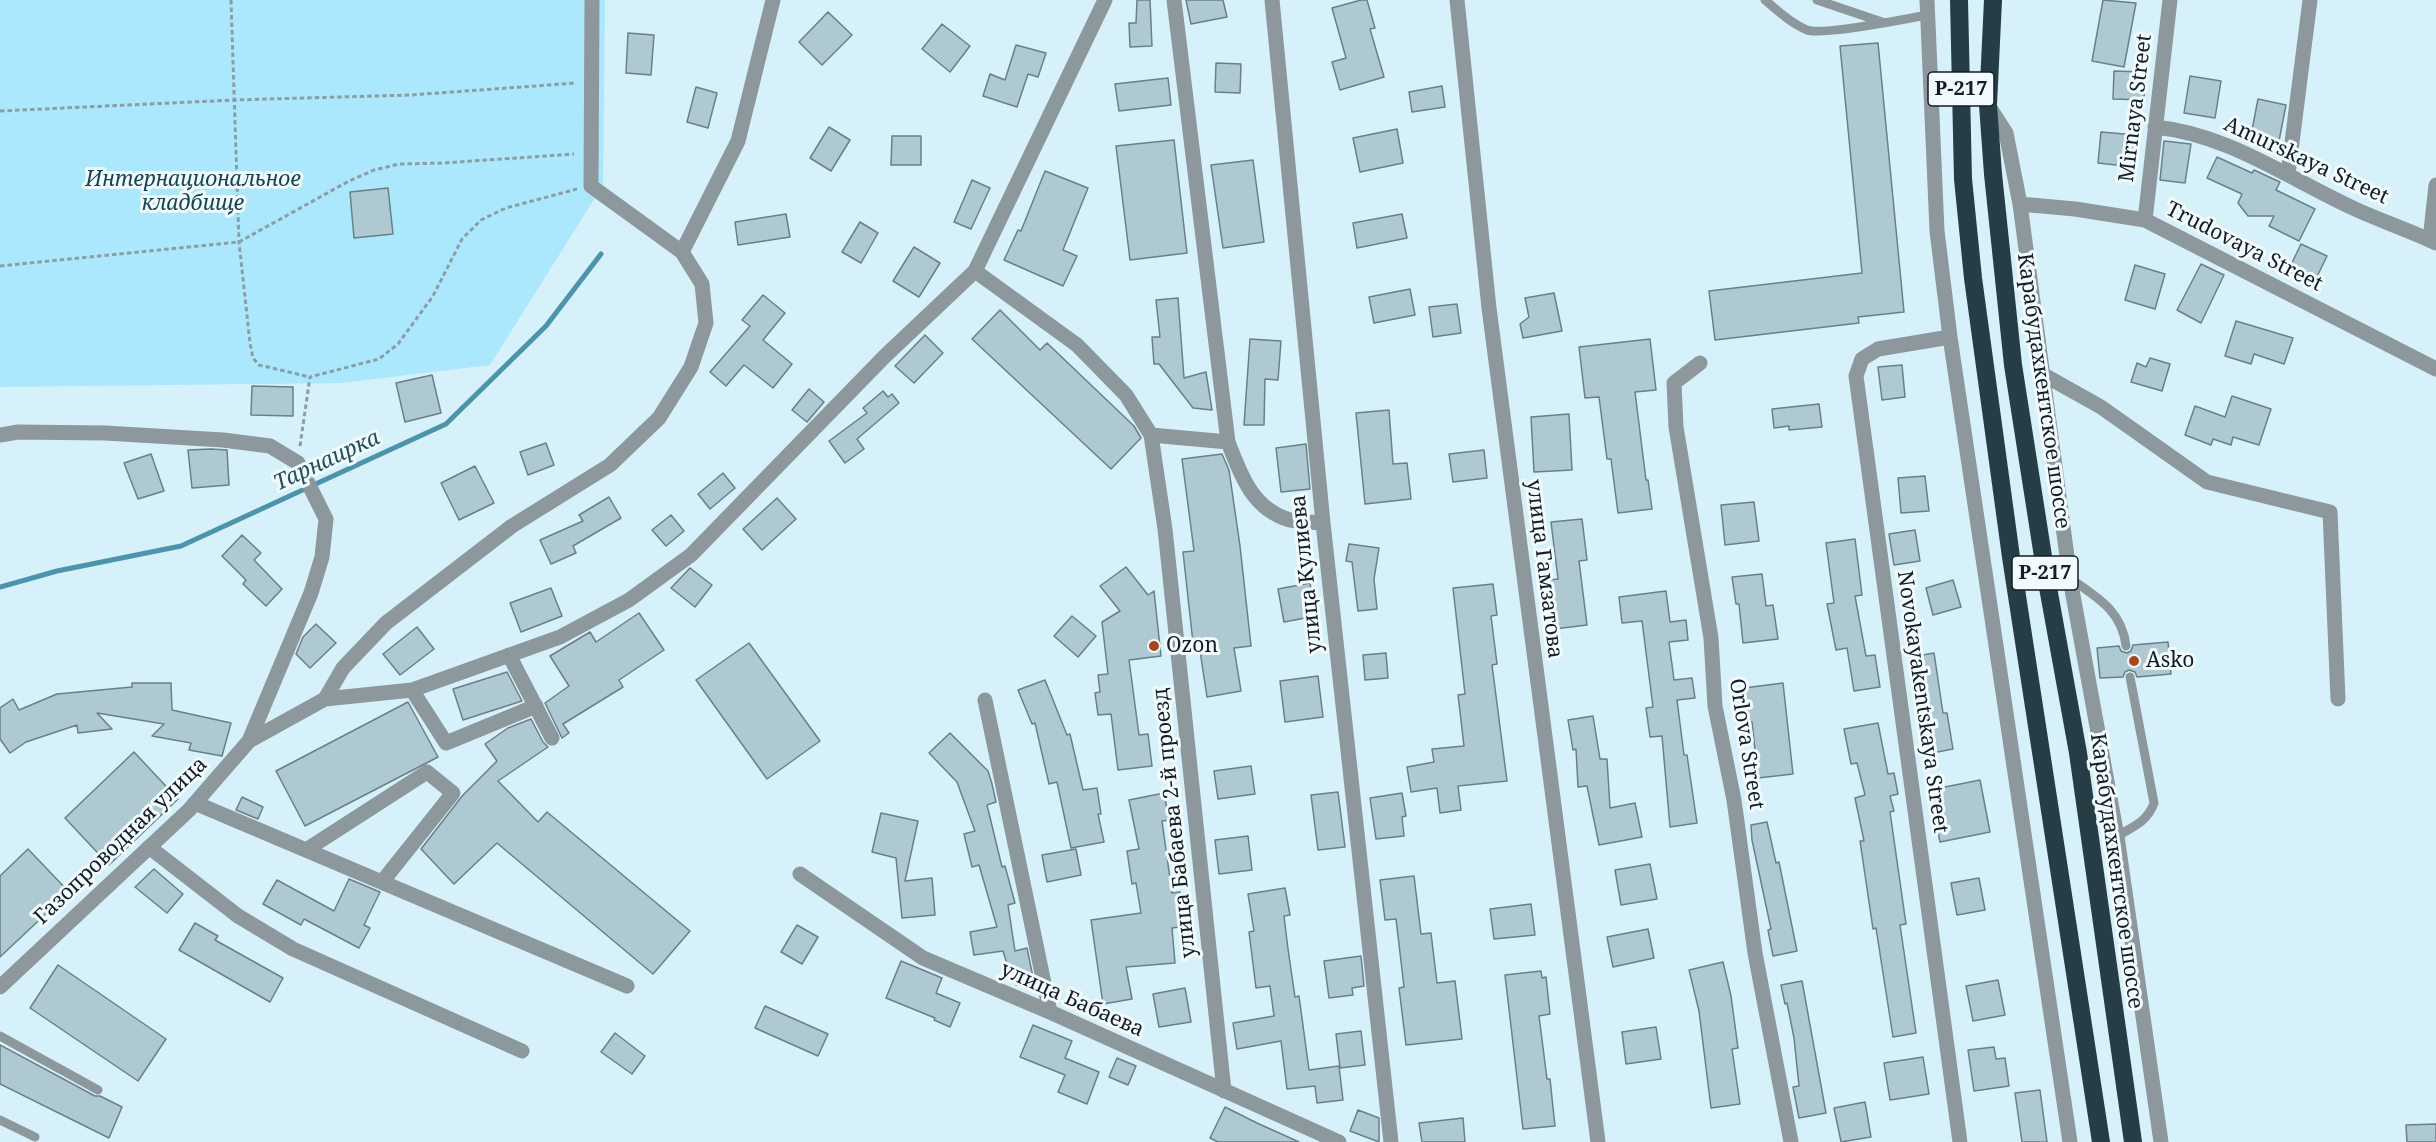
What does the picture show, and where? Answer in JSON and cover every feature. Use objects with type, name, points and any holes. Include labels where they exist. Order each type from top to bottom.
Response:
[{"type":"highway","name":"Р-217","points":[[1959,0],[1963,179],[1984,368],[2100,1142]]},
{"type":"highway","name":"Карабудахкентское шоссе","points":[[1993,0],[1988,105],[2013,365],[2047,582],[2078,753],[2133,1142]]},
{"type":"street","points":[[325,699],[343,668],[386,623],[512,526],[610,465],[658,418],[691,367],[706,323],[702,284],[682,252],[591,186],[592,0]]},
{"type":"street","points":[[682,252],[738,141],[773,0]]},
{"type":"street","points":[[249,741],[325,699],[412,690],[560,637],[629,600],[691,555],[885,356],[975,271],[1105,0]]},
{"type":"street","points":[[1173,0],[1228,442],[1245,485],[1263,508],[1290,520],[1323,523]]},
{"type":"street","name":"улица Кулиева","points":[[1272,0],[1323,523],[1391,1142]]},
{"type":"street","name":"улица Гамзатова","points":[[1457,0],[1489,308],[1598,1142]]},
{"type":"street","name":"Mirnaya Street","points":[[2145,220],[2170,0]]},
{"type":"street","points":[[2288,174],[2310,0]]},
{"type":"street","points":[[1927,8],[1937,231],[1950,337],[2070,1142]]},
{"type":"street","points":[[1988,105],[2006,133],[2020,204],[2070,579],[2117,836],[2161,1142]]},
{"type":"street","name":"Amurskaya Street","points":[[2155,127],[2200,135],[2239,150],[2355,209],[2433,241]]},
{"type":"street","points":[[2433,241],[2436,185]]},
{"type":"street","name":"Trudovaya Street","points":[[2020,204],[2075,209],[2145,220],[2436,369]]},
{"type":"street","name":"улица Бабаева 2-й проезд","points":[[975,271],[1077,345],[1125,395],[1151,435],[1165,529],[1224,1091]]},
{"type":"street","name":"Novokayakentskaya Street","points":[[1950,337],[1878,349],[1862,359],[1856,375],[1960,1142]]},
{"type":"street","name":"Orlova Street","points":[[1700,363],[1674,383],[1676,427],[1711,638],[1715,706],[1734,800],[1755,953],[1791,1142]]},
{"type":"street","points":[[2044,375],[2101,407],[2207,482],[2330,512],[2338,699]]},
{"type":"street","points":[[0,435],[18,432],[105,433],[224,440],[270,446],[298,463]]},
{"type":"street","points":[[1151,435],[1228,442]]},
{"type":"street","name":"Газопроводная улица","points":[[0,987],[195,803],[249,741],[310,593],[322,557],[326,519],[298,463]]},
{"type":"street","points":[[509,655],[552,738]]},
{"type":"street","points":[[412,690],[446,743],[536,706]]},
{"type":"street","points":[[985,700],[1050,1012]]},
{"type":"street","points":[[306,850],[427,772],[453,793],[382,882]]},
{"type":"street","points":[[195,803],[627,986]]},
{"type":"street","points":[[150,847],[238,916],[293,949],[522,1051]]},
{"type":"street","name":"улица Бабаева","points":[[800,874],[923,958],[1050,1012],[1339,1142]]},
{"type":"lane","points":[[1765,0],[1791,21],[1809,31],[1887,23],[1927,8]]},
{"type":"lane","points":[[1817,0],[1887,23]]},
{"type":"lane","points":[[2070,579],[2108,606],[2124,629],[2126,646]]},
{"type":"lane","points":[[2117,836],[2140,824],[2151,813],[2154,803],[2130,677]]},
{"type":"lane","points":[[0,1036],[98,1090]]},
{"type":"lane","points":[[0,1120],[34,1137]]},
{"type":"path","points":[[231,0],[239,242],[253,358],[259,365],[310,377],[379,358],[398,344],[434,296],[462,239],[481,220],[506,208],[591,186]]},
{"type":"path","points":[[0,111],[234,100],[411,95],[592,82]]},
{"type":"path","points":[[0,266],[239,242],[374,170],[399,164],[591,153]]},
{"type":"path","points":[[298,463],[310,377]]},
{"type":"green space","name":"Интернациональное кладбище","points":[[0,0],[605,0],[603,185],[490,365],[342,383],[0,387]]},
{"type":"building","points":[[1137,0],[1150,0],[1152,46],[1130,47],[1129,23],[1136,23]]},
{"type":"building","points":[[1186,0],[1223,0],[1227,17],[1191,24]]},
{"type":"building","points":[[1367,0],[1375,28],[1370,29],[1384,77],[1340,90],[1332,62],[1346,58],[1332,8]]},
{"type":"building","points":[[2103,0],[2136,3],[2124,67],[2092,61]]},
{"type":"building","points":[[828,12],[852,35],[822,65],[799,42]]},
{"type":"building","points":[[942,24],[970,46],[950,72],[922,49]]},
{"type":"building","points":[[628,33],[654,35],[651,75],[626,73]]},
{"type":"building","points":[[1878,43],[1904,312],[1858,317],[1859,323],[1715,340],[1709,291],[1862,273],[1840,46]]},
{"type":"building","points":[[1016,45],[1046,53],[1038,77],[1028,74],[1017,107],[983,96],[990,74],[1005,80]]},
{"type":"building","points":[[1216,63],[1241,64],[1240,93],[1215,92]]},
{"type":"building","points":[[2114,71],[2145,72],[2144,100],[2113,99]]},
{"type":"building","points":[[2190,76],[2221,81],[2215,118],[2184,113]]},
{"type":"building","points":[[1168,78],[1171,105],[1119,111],[1115,84]]},
{"type":"building","points":[[1442,86],[1445,107],[1412,112],[1409,92]]},
{"type":"building","points":[[696,87],[717,93],[708,128],[687,122]]},
{"type":"building","points":[[2258,99],[2286,105],[2279,141],[2251,135]]},
{"type":"building","points":[[829,127],[850,140],[831,171],[810,158]]},
{"type":"building","points":[[1397,129],[1403,163],[1360,172],[1353,138]]},
{"type":"building","points":[[2101,132],[2136,135],[2133,167],[2098,163]]},
{"type":"building","points":[[892,136],[921,136],[921,165],[891,165]]},
{"type":"building","points":[[1174,140],[1187,253],[1130,260],[1116,146]]},
{"type":"building","points":[[2164,141],[2191,144],[2185,183],[2160,180]]},
{"type":"building","points":[[2217,157],[2252,173],[2254,170],[2280,182],[2276,190],[2315,209],[2299,241],[2269,226],[2274,216],[2248,216],[2238,203],[2242,194],[2207,178]]},
{"type":"building","points":[[1253,160],[1264,242],[1223,248],[1211,165]]},
{"type":"building","points":[[1045,171],[1088,188],[1063,250],[1077,256],[1063,286],[1004,260],[1018,230],[1021,231]]},
{"type":"building","points":[[972,180],[990,188],[971,229],[954,222]]},
{"type":"building","points":[[388,188],[393,234],[354,238],[350,192]]},
{"type":"building","points":[[786,214],[790,237],[738,245],[735,222]]},
{"type":"building","points":[[1402,214],[1407,238],[1357,248],[1353,223]]},
{"type":"building","points":[[860,222],[878,233],[861,263],[842,252]]},
{"type":"building","points":[[2301,244],[2327,256],[2314,283],[2288,271]]},
{"type":"building","points":[[914,247],[940,263],[919,297],[893,281]]},
{"type":"building","points":[[2201,264],[2224,275],[2201,323],[2177,310]]},
{"type":"building","points":[[2135,265],[2165,274],[2155,309],[2125,300]]},
{"type":"building","points":[[1410,289],[1415,315],[1374,323],[1369,297]]},
{"type":"building","points":[[1554,293],[1562,331],[1523,338],[1520,324],[1529,317],[1525,298]]},
{"type":"building","points":[[763,295],[785,313],[763,340],[792,364],[773,388],[744,365],[726,386],[710,372],[750,326],[742,320]]},
{"type":"building","points":[[1178,298],[1184,378],[1206,372],[1212,410],[1193,408],[1159,364],[1154,364],[1152,337],[1160,337],[1156,300]]},
{"type":"building","points":[[1457,304],[1461,333],[1433,337],[1429,307]]},
{"type":"building","points":[[1000,310],[1040,350],[1047,343],[1134,426],[1141,438],[1111,469],[972,339]]},
{"type":"building","points":[[2236,321],[2293,338],[2284,364],[2254,354],[2251,364],[2225,356]]},
{"type":"building","points":[[925,335],[943,353],[914,383],[895,366]]},
{"type":"building","points":[[1250,339],[1281,341],[1278,380],[1265,379],[1264,425],[1244,425]]},
{"type":"building","points":[[1650,339],[1656,390],[1635,392],[1652,509],[1618,513],[1611,459],[1607,459],[1599,397],[1585,398],[1579,347]]},
{"type":"building","points":[[2150,358],[2170,364],[2162,391],[2131,382],[2137,363],[2146,367]]},
{"type":"building","points":[[1902,365],[1905,397],[1882,400],[1878,367]]},
{"type":"building","points":[[432,375],[441,413],[405,422],[396,383]]},
{"type":"building","points":[[252,386],[293,387],[293,416],[251,415]]},
{"type":"building","points":[[809,389],[824,402],[807,422],[792,410]]},
{"type":"building","points":[[883,391],[888,397],[892,394],[899,403],[857,439],[864,449],[845,463],[829,441],[867,413],[863,408]]},
{"type":"building","points":[[2232,396],[2271,409],[2259,445],[2233,437],[2231,445],[2213,439],[2211,445],[2185,435],[2195,406],[2225,417]]},
{"type":"building","points":[[1819,404],[1822,427],[1789,430],[1789,426],[1774,428],[1772,409]]},
{"type":"building","points":[[1389,410],[1393,464],[1407,463],[1411,499],[1365,504],[1356,413]]},
{"type":"building","points":[[1569,414],[1572,470],[1534,472],[1531,417]]},
{"type":"building","points":[[546,443],[554,465],[528,475],[520,452]]},
{"type":"building","points":[[1306,444],[1310,489],[1281,492],[1276,448]]},
{"type":"building","points":[[188,450],[227,450],[229,485],[192,488]]},
{"type":"building","points":[[1484,450],[1487,478],[1453,482],[1449,454]]},
{"type":"building","points":[[151,454],[164,491],[138,499],[124,463]]},
{"type":"building","points":[[1222,454],[1229,470],[1251,646],[1234,648],[1241,691],[1207,697],[1200,651],[1194,652],[1183,552],[1194,551],[1182,459]]},
{"type":"building","points":[[475,466],[494,503],[459,520],[441,483]]},
{"type":"building","points":[[723,473],[735,488],[710,509],[698,494]]},
{"type":"building","points":[[1925,476],[1929,511],[1901,513],[1898,478]]},
{"type":"building","points":[[609,497],[621,518],[573,546],[576,553],[551,564],[540,540],[583,521],[579,515]]},
{"type":"building","points":[[777,498],[796,519],[762,550],[743,529]]},
{"type":"building","points":[[1754,502],[1759,541],[1725,545],[1721,505]]},
{"type":"building","points":[[671,515],[684,531],[666,546],[652,530]]},
{"type":"building","points":[[1582,519],[1587,560],[1579,561],[1587,625],[1554,629],[1548,580],[1558,579],[1551,522]]},
{"type":"building","points":[[1915,530],[1920,561],[1894,565],[1889,534]]},
{"type":"building","points":[[242,535],[261,553],[254,560],[282,589],[266,606],[243,584],[246,580],[222,556]]},
{"type":"building","points":[[1855,539],[1862,595],[1855,596],[1866,656],[1875,655],[1880,687],[1854,691],[1847,648],[1836,650],[1827,604],[1834,603],[1826,543]]},
{"type":"building","points":[[1349,544],[1379,548],[1374,579],[1377,609],[1358,611],[1352,562],[1346,561]]},
{"type":"building","points":[[1126,567],[1148,595],[1154,591],[1161,656],[1129,660],[1139,735],[1148,734],[1152,766],[1118,770],[1111,714],[1098,715],[1095,693],[1100,692],[1098,675],[1108,674],[1102,622],[1120,611],[1100,586]]},
{"type":"building","points":[[690,568],[712,585],[695,607],[671,588]]},
{"type":"building","points":[[1762,574],[1766,606],[1773,605],[1778,639],[1743,643],[1739,604],[1736,604],[1732,577]]},
{"type":"building","points":[[1953,580],[1961,607],[1933,615],[1926,588]]},
{"type":"building","points":[[1310,583],[1316,616],[1284,622],[1278,589]]},
{"type":"building","points":[[1493,584],[1497,615],[1491,616],[1497,664],[1492,665],[1507,781],[1458,786],[1461,810],[1440,813],[1437,788],[1411,792],[1407,767],[1434,762],[1432,749],[1464,746],[1458,695],[1465,694],[1453,588]]},
{"type":"building","points":[[551,588],[562,616],[521,632],[510,603]]},
{"type":"building","points":[[1666,591],[1670,622],[1686,620],[1688,640],[1669,642],[1674,680],[1692,678],[1695,698],[1677,700],[1684,755],[1687,755],[1697,823],[1670,827],[1662,736],[1650,737],[1646,708],[1653,707],[1642,621],[1622,623],[1619,597]]},
{"type":"building","points":[[639,613],[664,650],[619,680],[623,687],[563,724],[569,733],[562,738],[545,703],[569,686],[550,656],[590,632],[596,642]]},
{"type":"building","points":[[1072,616],[1096,636],[1078,657],[1054,636]]},
{"type":"building","points":[[316,624],[336,643],[310,668],[296,654],[303,637]]},
{"type":"building","points":[[417,627],[434,649],[400,675],[383,654]]},
{"type":"building","name":"Asko","points":[[2168,642],[2171,674],[2137,677],[2135,672],[2129,670],[2123,677],[2100,678],[2097,648],[2119,646],[2121,651],[2127,653],[2131,651],[2133,645]]},
{"type":"building","points":[[749,643],[820,741],[767,779],[696,680]]},
{"type":"building","points":[[1386,653],[1388,678],[1365,680],[1363,655]]},
{"type":"building","points":[[1934,653],[1943,713],[1947,713],[1953,749],[1932,753],[1922,700],[1917,701],[1911,657]]},
{"type":"building","points":[[507,672],[522,701],[463,720],[453,689]]},
{"type":"building","points":[[1318,676],[1323,717],[1285,722],[1280,681]]},
{"type":"building","points":[[1045,680],[1067,735],[1070,734],[1083,790],[1097,788],[1101,814],[1098,814],[1104,842],[1071,848],[1057,782],[1049,784],[1035,723],[1032,724],[1018,690]]},
{"type":"building","points":[[132,683],[171,683],[172,710],[231,723],[222,756],[189,750],[191,743],[152,736],[164,724],[97,713],[112,729],[78,733],[77,725],[26,742],[10,753],[0,739],[0,708],[13,699],[19,710],[57,694],[132,687]]},
{"type":"building","points":[[1783,683],[1793,774],[1758,778],[1752,722],[1748,722],[1744,688]]},
{"type":"building","points":[[408,702],[438,757],[305,826],[276,771]]},
{"type":"building","points":[[1593,716],[1600,759],[1607,759],[1610,808],[1635,803],[1642,837],[1599,845],[1587,786],[1578,787],[1576,749],[1573,750],[1568,720]]},
{"type":"building","points":[[531,719],[548,747],[498,781],[538,822],[547,812],[690,931],[653,974],[497,843],[454,884],[421,849],[463,795],[497,761],[485,744],[508,728]]},
{"type":"building","points":[[1878,723],[1888,774],[1894,773],[1898,794],[1890,796],[1894,811],[1890,812],[1906,924],[1900,925],[1916,1033],[1893,1037],[1876,928],[1873,929],[1860,841],[1864,841],[1855,798],[1865,795],[1857,763],[1851,764],[1844,729]]},
{"type":"building","points":[[950,733],[988,771],[996,802],[987,805],[1002,867],[1005,866],[1015,903],[1008,905],[1015,951],[1027,948],[1034,982],[1016,985],[1012,966],[1008,967],[1003,951],[974,955],[970,932],[997,927],[979,865],[972,867],[964,834],[975,831],[957,782],[929,753]]},
{"type":"building","points":[[134,752],[178,799],[109,865],[65,818]]},
{"type":"building","points":[[1251,766],[1255,794],[1218,799],[1214,771]]},
{"type":"building","points":[[1980,780],[1990,832],[1940,842],[1930,790]]},
{"type":"building","points":[[1338,792],[1345,847],[1318,850],[1311,795]]},
{"type":"building","points":[[1164,793],[1169,820],[1162,821],[1172,893],[1180,892],[1186,926],[1172,928],[1175,963],[1126,967],[1132,999],[1103,1004],[1091,920],[1141,913],[1136,883],[1132,884],[1127,851],[1139,849],[1129,800]]},
{"type":"building","points":[[1402,793],[1406,816],[1402,817],[1404,836],[1376,839],[1370,798]]},
{"type":"building","points":[[242,797],[263,807],[258,819],[236,810]]},
{"type":"building","points":[[881,813],[918,821],[905,881],[932,878],[935,915],[902,918],[896,858],[872,852]]},
{"type":"building","points":[[1767,822],[1776,863],[1779,862],[1797,951],[1773,956],[1768,930],[1771,929],[1752,840],[1751,825]]},
{"type":"building","points":[[1248,836],[1252,870],[1219,874],[1215,840]]},
{"type":"building","points":[[28,849],[69,892],[0,957],[0,876]]},
{"type":"building","points":[[1076,849],[1081,875],[1047,882],[1042,855]]},
{"type":"building","points":[[1650,864],[1657,899],[1621,905],[1615,870]]},
{"type":"building","points":[[154,869],[183,894],[167,913],[135,887]]},
{"type":"building","points":[[1414,876],[1421,934],[1431,933],[1437,983],[1455,981],[1462,1039],[1406,1045],[1399,988],[1404,987],[1396,919],[1385,920],[1380,880]]},
{"type":"building","points":[[1979,878],[1985,910],[1957,915],[1951,883]]},
{"type":"building","points":[[349,879],[380,892],[364,925],[370,928],[359,948],[304,919],[301,925],[263,904],[277,880],[334,911]]},
{"type":"building","points":[[1285,888],[1290,915],[1284,916],[1288,949],[1295,997],[1299,996],[1309,1070],[1339,1066],[1343,1100],[1317,1103],[1315,1086],[1287,1089],[1281,1041],[1237,1049],[1233,1023],[1274,1016],[1270,986],[1256,988],[1249,932],[1254,931],[1248,894]]},
{"type":"building","points":[[1531,904],[1535,935],[1494,939],[1490,909]]},
{"type":"building","points":[[195,923],[218,936],[215,940],[283,978],[270,1002],[179,950]]},
{"type":"building","points":[[797,925],[818,937],[802,964],[781,952]]},
{"type":"building","points":[[1648,929],[1654,958],[1613,967],[1607,937]]},
{"type":"building","points":[[1361,956],[1364,986],[1352,988],[1353,995],[1329,998],[1324,961]]},
{"type":"building","points":[[901,961],[942,978],[936,993],[960,1003],[950,1027],[934,1020],[935,1018],[886,998]]},
{"type":"building","points":[[1723,962],[1731,996],[1738,1048],[1732,1049],[1740,1104],[1711,1108],[1699,1011],[1689,970]]},
{"type":"building","points":[[58,965],[166,1039],[138,1081],[30,1008]]},
{"type":"building","points":[[1541,971],[1542,978],[1546,977],[1550,1014],[1539,1016],[1547,1079],[1550,1079],[1555,1126],[1523,1129],[1505,975]]},
{"type":"building","points":[[1998,980],[2005,1015],[1973,1021],[1966,986]]},
{"type":"building","points":[[1802,981],[1826,1113],[1799,1118],[1793,1087],[1799,1086],[1794,1038],[1781,985]]},
{"type":"building","points":[[1185,988],[1191,1022],[1159,1027],[1153,994]]},
{"type":"building","points":[[765,1006],[828,1034],[818,1056],[755,1028]]},
{"type":"building","points":[[1033,1025],[1072,1041],[1065,1058],[1099,1072],[1087,1104],[1058,1092],[1065,1075],[1020,1057]]},
{"type":"building","points":[[1656,1027],[1661,1059],[1626,1064],[1622,1032]]},
{"type":"building","points":[[1361,1031],[1365,1065],[1340,1068],[1336,1034]]},
{"type":"building","points":[[615,1033],[645,1056],[632,1074],[601,1052]]},
{"type":"building","points":[[0,1045],[95,1096],[100,1096],[122,1107],[109,1138],[0,1084]]},
{"type":"building","points":[[1994,1047],[1996,1059],[2005,1058],[2009,1086],[1974,1091],[1968,1050]]},
{"type":"building","points":[[1923,1057],[1929,1094],[1890,1100],[1884,1063]]},
{"type":"building","points":[[1117,1058],[1136,1066],[1128,1085],[1109,1077]]},
{"type":"building","points":[[2040,1090],[2047,1142],[2022,1142],[2015,1093]]},
{"type":"building","points":[[1865,1102],[1871,1137],[1841,1142],[1834,1108]]},
{"type":"building","points":[[1225,1107],[1299,1142],[1218,1142],[1210,1138]]},
{"type":"building","points":[[1358,1110],[1379,1118],[1379,1142],[1350,1131]]},
{"type":"building","points":[[1463,1118],[1465,1142],[1422,1142],[1419,1123]]},
{"type":"building","points":[[2436,1124],[2436,1142],[2407,1142],[2406,1125]]},
{"type":"waterway","name":"Тарнаирка","points":[[0,587],[57,571],[181,546],[446,424],[546,326],[601,254]]},
{"type":"place","name":"Ozon","points":[[1154,646]]},
{"type":"place","name":"Asko","points":[[2134,661]]}]
